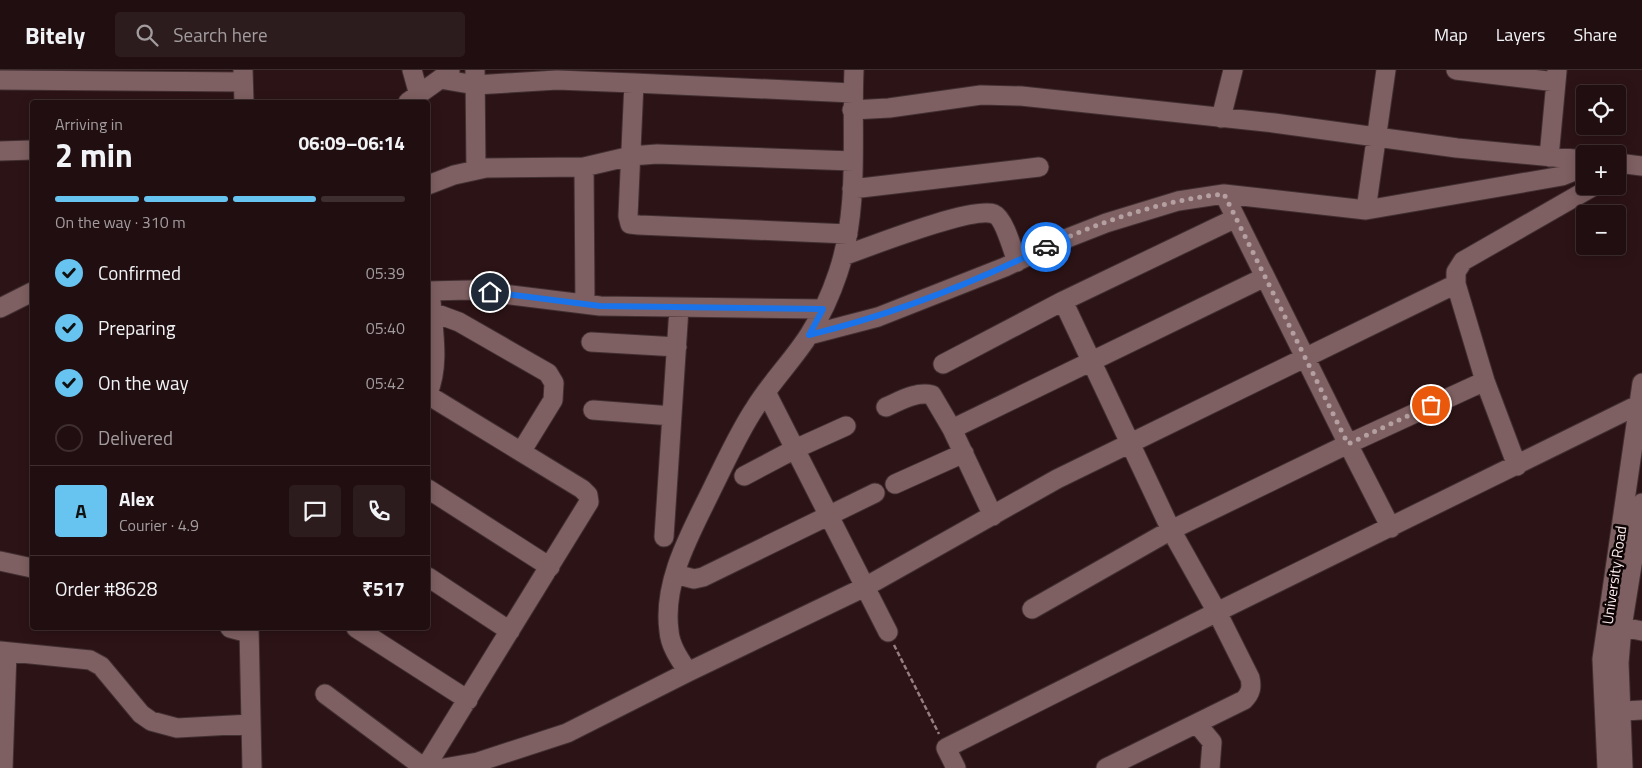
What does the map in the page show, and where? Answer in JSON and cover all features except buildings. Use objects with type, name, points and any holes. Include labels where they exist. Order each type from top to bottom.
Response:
[{"type":"street","points":[[412,70],[414,99]]},
{"type":"street","points":[[688,672],[676,654],[668,632],[669,607],[675,574],[690,534],[738,435],[766,392],[809,335],[839,272],[848,234],[852,189],[854,70]]},
{"type":"street","points":[[1221,118],[1233,70]]},
{"type":"street","points":[[1366,210],[1386,70]]},
{"type":"street","points":[[1456,70],[1557,76],[1549,157]]},
{"type":"street","points":[[414,99],[446,75],[634,83],[853,101],[889,108],[974,96],[1021,96],[1576,159]]},
{"type":"street","points":[[0,80],[243,76],[244,100]]},
{"type":"street","points":[[475,77],[476,170]]},
{"type":"street","points":[[634,83],[628,216],[630,224],[848,234]]},
{"type":"street","points":[[0,151],[30,150]]},
{"type":"street","points":[[430,185],[486,168],[584,166],[631,156],[656,154],[853,161]]},
{"type":"street","points":[[1626,164],[1642,166]]},
{"type":"street","points":[[584,166],[585,304]]},
{"type":"street","points":[[852,189],[1040,167]]},
{"type":"street","points":[[809,335],[878,317],[1017,262],[1060,241],[1106,223],[1178,200],[1224,194],[1366,210],[1562,176],[1576,168]]},
{"type":"street","points":[[1224,194],[1304,358],[1391,528]]},
{"type":"street","points":[[1517,466],[1485,381],[1456,284],[1456,272],[1463,261],[1578,195]]},
{"type":"street","points":[[843,256],[948,220],[984,213],[995,214],[1001,220],[1017,262]]},
{"type":"street","points":[[942,364],[1064,300],[1236,218]]},
{"type":"street","points":[[952,429],[1265,277]]},
{"type":"street","points":[[325,694],[423,768],[478,762],[567,734],[688,672],[865,587],[1057,479],[1456,284]]},
{"type":"street","points":[[430,288],[470,290],[585,304],[679,308],[823,309]]},
{"type":"street","points":[[0,308],[30,293]]},
{"type":"street","points":[[430,296],[432,312],[430,361]]},
{"type":"street","points":[[1064,300],[1129,444],[1171,530],[1217,612],[1250,678],[1252,687],[1244,700],[1106,768]]},
{"type":"street","points":[[664,537],[679,308]]},
{"type":"street","points":[[432,312],[459,322],[548,373],[555,391],[553,400],[521,452]]},
{"type":"street","points":[[591,342],[676,347]]},
{"type":"street","points":[[1032,609],[1171,530],[1348,444],[1485,381]]},
{"type":"street","name":"University Road","points":[[1612,712],[1602,659],[1642,383]]},
{"type":"street","points":[[430,387],[521,452],[588,495],[589,502],[586,510],[468,700],[434,768]]},
{"type":"street","points":[[766,392],[888,632]]},
{"type":"street","points":[[886,407],[915,395],[925,393],[932,395],[952,429],[993,516]]},
{"type":"street","points":[[956,768],[946,748],[1640,404]]},
{"type":"street","points":[[593,410],[672,416]]},
{"type":"street","points":[[714,486],[746,480],[795,449],[846,426]]},
{"type":"street","points":[[895,484],[964,453]]},
{"type":"street","points":[[430,490],[550,567]]},
{"type":"street","points":[[675,574],[694,579],[703,577],[828,514],[875,493]]},
{"type":"street","name":"University Road","points":[[1607,768],[1622,627],[1639,533],[1642,503]]},
{"type":"street","points":[[0,561],[30,568]]},
{"type":"street","points":[[430,578],[510,631]]},
{"type":"street","points":[[1622,627],[1642,631]]},
{"type":"street","points":[[249,630],[252,768]]},
{"type":"street","points":[[359,630],[468,700]]},
{"type":"street","points":[[3,768],[4,652],[90,660],[102,666],[141,714],[162,725],[176,728],[251,724]]},
{"type":"street","points":[[1623,768],[1612,712],[1642,710]]},
{"type":"street","points":[[1197,724],[1212,742],[1210,768]]},
{"type":"path","points":[[888,632],[946,748]]},
{"type":"way so far","points":[[1046,247],[1106,223],[1178,200],[1224,194],[1348,444],[1431,405]]},
{"type":"route","points":[[490,292],[600,306],[823,309],[809,335],[878,317],[1005,267],[1046,247]]}]
